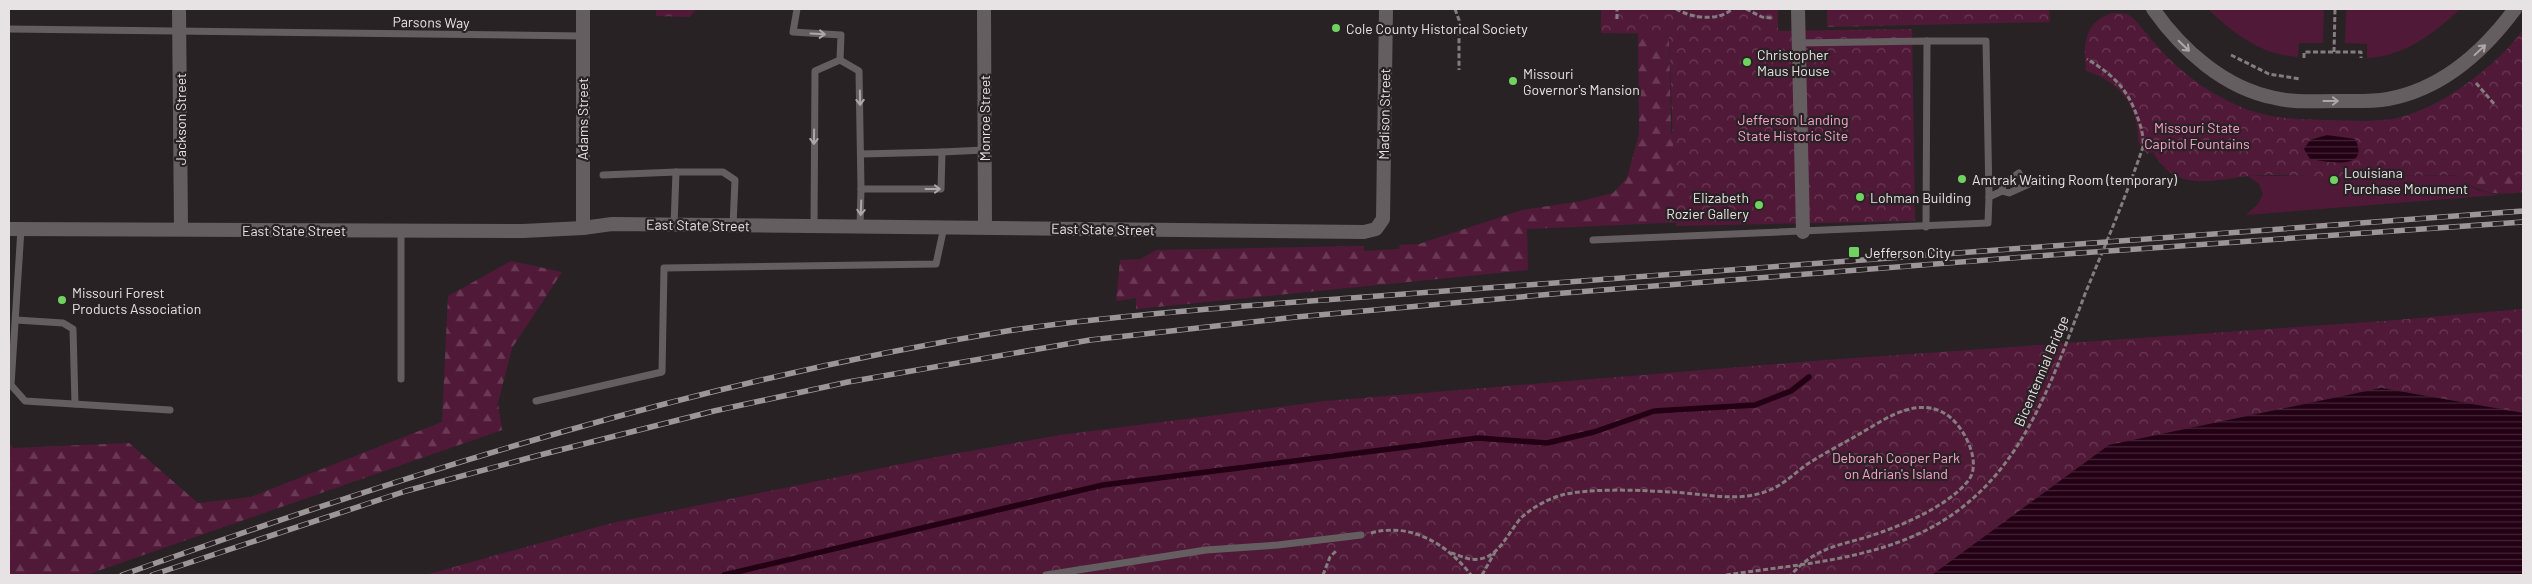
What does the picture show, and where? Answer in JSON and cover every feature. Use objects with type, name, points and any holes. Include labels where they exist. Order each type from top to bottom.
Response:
[{"type":"street","name":"Jackson Street","points":[[179,9],[181,229]]},
{"type":"street","name":"Adams Street","points":[[583,9],[583,228]]},
{"type":"street","name":"Monroe Street","points":[[984,9],[985,227]]},
{"type":"street","name":"Madison Street","points":[[1383,219],[1386,9]]},
{"type":"street","points":[[1798,9],[1803,232]]},
{"type":"street","points":[[2153,9],[2172,34],[2192,55],[2246,89],[2277,99],[2332,101],[2390,99],[2426,86],[2463,64],[2478,52],[2515,9]]},
{"type":"street","name":"East State Street","points":[[15,229],[401,230],[583,228],[612,224],[1364,232],[1376,229],[1383,219]]},
{"type":"lane","points":[[797,9],[793,32],[841,35],[840,60]]},
{"type":"lane","name":"Parsons Way","points":[[9,29],[583,36]]},
{"type":"lane","points":[[1593,240],[1988,223],[1990,197],[1986,41],[1798,43]]},
{"type":"lane","points":[[1926,42],[1926,227]]},
{"type":"lane","points":[[840,60],[859,71],[860,228]]},
{"type":"lane","points":[[814,227],[815,71],[840,60]]},
{"type":"lane","points":[[861,154],[984,150]]},
{"type":"lane","points":[[861,189],[942,189],[942,152]]},
{"type":"lane","points":[[674,226],[676,172]]},
{"type":"lane","points":[[604,174],[723,172],[735,180],[733,226]]},
{"type":"lane","points":[[2002,191],[2003,184],[2020,173]]},
{"type":"lane","points":[[1990,197],[2002,191],[2008,193],[2029,184]]},
{"type":"lane","points":[[536,401],[662,372],[664,268],[936,264],[944,227]]},
{"type":"lane","points":[[15,229],[16,320],[11,385],[17,394],[25,401],[170,410]]},
{"type":"lane","points":[[401,230],[401,379]]},
{"type":"lane","points":[[16,320],[63,324],[73,329],[75,404]]},
{"type":"lane","points":[[1046,575],[1206,550],[1278,545],[1361,535]]},
{"type":"path","points":[[1455,9],[1459,20],[1460,70]]},
{"type":"path","points":[[1617,9],[1617,19]]},
{"type":"path","points":[[1676,9],[1686,14],[1705,17],[1725,15],[1732,9]]},
{"type":"path","points":[[1746,9],[1762,17],[1772,18]]},
{"type":"path","points":[[2334,52],[2335,9]]},
{"type":"path","points":[[2304,58],[2304,52],[2361,52],[2361,58]]},
{"type":"path","points":[[2231,56],[2269,74],[2300,79]]},
{"type":"path","name":"Bicentennial Bridge","points":[[1726,575],[1847,556],[1904,540],[1960,510],[1993,480],[2018,448],[2038,412],[2144,143],[2139,121],[2126,91],[2115,77],[2087,60]]},
{"type":"path","points":[[2476,83],[2496,105]]},
{"type":"path","points":[[1482,575],[1497,549],[1522,517],[1543,503],[1561,496],[1590,490],[1736,496],[1755,494],[1772,489],[1834,447],[1900,410],[1917,407],[1930,409],[1951,418],[1958,426],[1973,457],[1974,467],[1967,482],[1942,502],[1920,516],[1873,535],[1835,545],[1820,552],[1791,575]]},
{"type":"path","points":[[1323,575],[1330,557],[1344,543],[1361,535],[1375,532],[1409,532],[1435,542],[1451,553],[1471,575]]},
{"type":"path","points":[[1451,553],[1479,559],[1497,549]]},
{"type":"green space","points":[[656,9],[697,9],[689,17],[656,16]]},
{"type":"green space","name":"Jefferson Landing State Historic Site","points":[[1601,9],[1778,9],[1778,31],[1912,29],[1915,221],[1676,226],[1669,34],[1601,33]]},
{"type":"green space","points":[[1827,9],[2049,9],[2050,22],[1827,27]]},
{"type":"green space","points":[[2208,9],[2324,9],[2323,43],[2299,43],[2298,57],[2272,52],[2238,35]]},
{"type":"green space","points":[[2346,9],[2460,9],[2440,27],[2418,42],[2393,53],[2367,58],[2367,44],[2345,43]]},
{"type":"green space","name":"Missouri State Capitol Fountains","points":[[2113,13],[2127,14],[2133,18],[2174,63],[2191,78],[2220,97],[2264,114],[2309,120],[2383,120],[2402,117],[2421,110],[2441,100],[2479,74],[2511,45],[2523,30],[2523,175],[2350,176],[2350,179],[2334,182],[2322,181],[2318,179],[2318,176],[2274,175],[2257,175],[2208,181],[2183,179],[2172,174],[2162,165],[2153,152],[2147,154],[2143,150],[2131,106],[2120,91],[2105,79],[2086,71],[2086,43],[2091,28],[2103,17]]},
{"type":"green space","points":[[1638,33],[1669,34],[1671,133],[1692,138],[1709,221],[1527,229],[1528,270],[1136,309],[1136,298],[1116,301],[1120,260],[1141,259],[1156,250],[1364,246],[1364,251],[1399,249],[1400,245],[1419,244],[1522,210],[1582,201],[1613,193],[1627,178],[1639,134]]},
{"type":"green space","points":[[2523,43],[2523,192],[2503,194],[2487,192],[2456,176]]},
{"type":"green space","points":[[2248,176],[2318,176],[2318,179],[2326,182],[2334,182],[2350,179],[2350,176],[2456,176],[2477,190],[2499,195],[2246,215],[2258,204],[2263,194],[2259,184]]},
{"type":"green space","points":[[511,261],[562,272],[512,348],[498,403],[502,430],[86,575],[9,575],[9,443],[13,448],[129,443],[198,503],[251,497],[442,422],[448,296]]},
{"type":"green space","name":"Deborah Cooper Park on Adrian's Island","points":[[2523,309],[2523,413],[2381,388],[2109,445],[1932,575],[425,575],[612,523],[931,458],[1060,435],[1326,401],[1826,360],[2384,321]]},
{"type":"shaded area","points":[[2327,135],[2355,139],[2358,149],[2357,156],[2353,160],[2345,162],[2327,162],[2310,159],[2304,149],[2310,140]]},
{"type":"shaded area","points":[[2381,388],[2523,413],[2523,575],[1932,575],[2109,445]]},
{"type":"waterway","points":[[724,575],[1103,485],[1478,438],[1547,443],[1594,432],[1654,411],[1755,405],[1791,391],[1809,377]]},
{"type":"railway","points":[[122,575],[340,500],[449,465],[559,433],[782,375],[894,351],[1007,331],[1095,320],[1244,306],[2523,211]]},
{"type":"railway","points":[[152,575],[406,491],[714,411],[848,382],[1090,340],[1296,317],[1564,293],[2051,255],[2523,222]]},
{"type":"place","name":"Cole County Historical Society","points":[[1336,28]]},
{"type":"place","name":"Christopher Maus House","points":[[1747,62]]},
{"type":"place","name":"Missouri Governor's Mansion","points":[[1513,81]]},
{"type":"place","name":"Amtrak Waiting Room (temporary)","points":[[1962,179]]},
{"type":"place","name":"Louisiana Purchase Monument","points":[[2334,180]]},
{"type":"place","name":"Lohman Building","points":[[1860,197]]},
{"type":"place","name":"Elizabeth Rozier Gallery","points":[[1759,205]]},
{"type":"place","name":"Jefferson City","points":[[1854,252]]},
{"type":"place","name":"Missouri Forest Products Association","points":[[62,300]]}]
